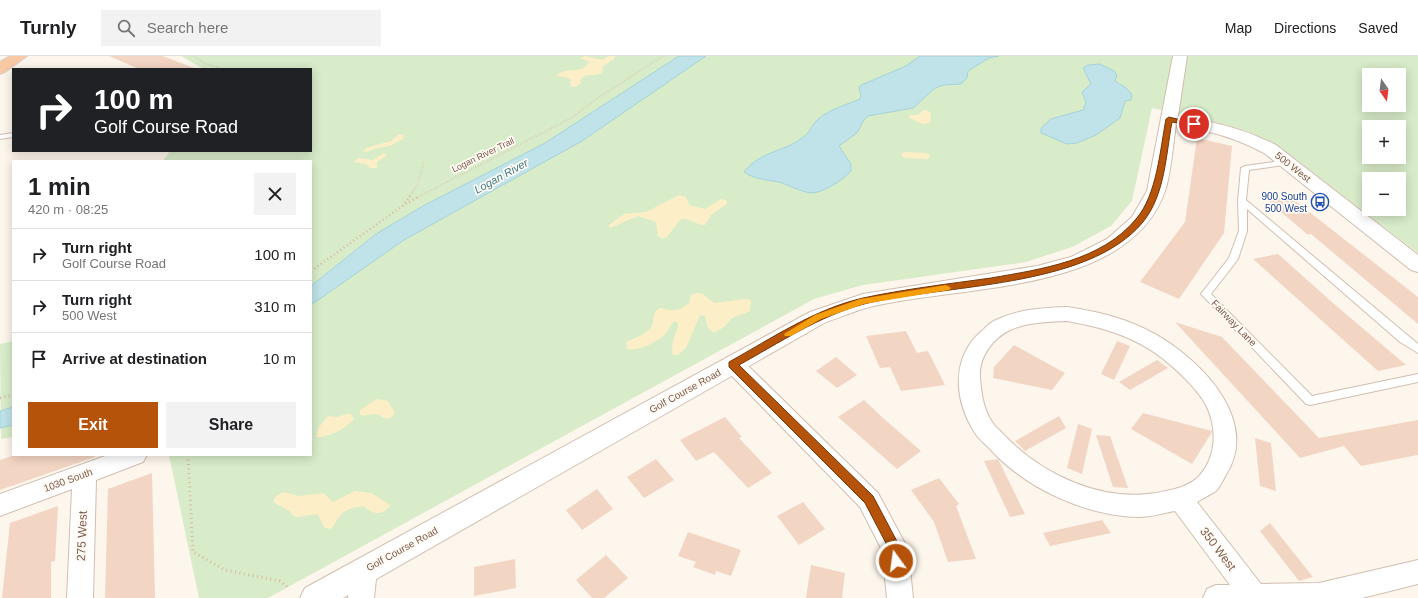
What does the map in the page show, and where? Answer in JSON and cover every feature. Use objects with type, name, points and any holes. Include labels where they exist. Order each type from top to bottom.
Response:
[{"type":"highway","points":[[0,59],[8,56]]},
{"type":"highway","points":[[0,69],[20,56]]},
{"type":"street","name":"Golf Course Road","points":[[315,598],[818,317],[863,301],[1037,273],[1078,262],[1114,244],[1140,220],[1156,191],[1180,56]]},
{"type":"street","name":"500 West","points":[[1169,119],[1218,128],[1244,136],[1270,149],[1418,265]]},
{"type":"street","points":[[1068,314],[1102,320],[1136,333],[1168,352],[1196,376],[1216,403],[1225,432],[1223,460],[1208,483],[1180,499],[1140,506],[1094,500],[1049,483],[1011,457],[984,427],[970,396],[969,366],[980,342],[1002,325],[1032,316],[1068,314]]},
{"type":"street","points":[[733,364],[869,500],[895,549],[900,598]]},
{"type":"street","name":"1030 South","points":[[0,505],[132,456]]},
{"type":"street","name":"275 West","points":[[80,598],[84,475]]},
{"type":"street","name":"350 West","points":[[1180,499],[1255,597]]},
{"type":"street","points":[[361,598],[364,570]]},
{"type":"street","points":[[1216,598],[1319,596],[1418,572]]},
{"type":"lane","points":[[0,137],[12,135]]},
{"type":"lane","name":"Fairway Lane","points":[[1287,162],[1245,168],[1242,201],[1243,231],[1233,259],[1206,294],[1310,401],[1418,378]]},
{"type":"lane","points":[[1242,201],[1404,339],[1418,349]]},
{"type":"path","points":[[194,56],[204,63],[219,68]]},
{"type":"path","name":"Logan River Trail","points":[[312,270],[404,205],[450,178],[573,117],[598,98],[663,56]]},
{"type":"path","points":[[404,205],[418,184],[424,161]]},
{"type":"path","points":[[0,398],[12,395]]},
{"type":"path","points":[[188,456],[193,552],[225,570],[280,581],[290,589]]},
{"type":"green space","points":[[181,56],[1418,56],[1418,253],[1369,216],[1406,216],[1406,172],[1362,172],[1362,210],[1275,144],[1247,131],[1220,123],[1152,108],[1132,201],[1111,226],[1072,247],[1026,262],[863,285],[814,299],[268,598],[199,598],[169,456],[312,456],[312,160],[164,160],[169,152],[312,152],[312,68],[202,68]]},
{"type":"green space","points":[[12,341],[12,437],[1,439],[0,344]]},
{"type":"sand","points":[[585,56],[603,60],[608,56],[615,56],[614,59],[603,66],[602,73],[585,76],[580,80],[581,83],[576,87],[570,86],[571,80],[566,77],[556,76],[564,71],[582,69],[589,62],[581,58]]},
{"type":"sand","points":[[924,110],[931,112],[930,123],[923,124],[909,118],[910,115],[918,115]]},
{"type":"sand","points":[[399,134],[404,135],[403,139],[390,146],[367,152],[363,151],[366,148],[391,141]]},
{"type":"sand","points":[[905,152],[926,153],[929,154],[930,157],[927,159],[904,158],[901,154]]},
{"type":"sand","points":[[383,153],[387,154],[377,162],[377,168],[370,168],[366,164],[354,162],[358,158],[373,160]]},
{"type":"sand","points":[[679,195],[686,197],[689,205],[705,209],[721,199],[726,200],[727,204],[712,214],[705,225],[687,219],[680,220],[667,237],[663,239],[658,236],[656,222],[638,216],[610,228],[609,225],[624,214],[646,212]]},
{"type":"sand","points":[[698,293],[703,294],[714,303],[745,299],[751,300],[750,311],[732,318],[724,327],[714,333],[708,328],[705,316],[700,315],[686,348],[678,355],[673,355],[672,349],[673,340],[678,327],[678,323],[674,321],[665,334],[652,343],[642,348],[631,350],[627,349],[626,342],[649,330],[657,310],[660,308],[671,310],[682,308],[689,303],[691,295]]},
{"type":"sand","points":[[377,399],[388,401],[395,413],[392,417],[387,419],[377,414],[360,415],[360,410]]},
{"type":"sand","points":[[351,414],[354,419],[347,426],[326,436],[316,437],[319,427],[328,416],[337,417]]},
{"type":"sand","points":[[355,491],[372,493],[390,505],[381,513],[370,511],[364,506],[347,510],[342,514],[332,528],[328,529],[324,527],[318,514],[297,517],[293,516],[290,511],[273,502],[276,496],[284,492],[298,496],[323,493],[333,502]]},
{"type":"water","name":"Logan River","points":[[679,56],[706,56],[582,141],[404,240],[312,304],[312,285],[376,234],[423,206],[545,143]]},
{"type":"water","points":[[920,56],[999,56],[989,58],[968,71],[967,78],[961,84],[944,85],[935,88],[913,108],[868,116],[857,133],[839,146],[851,164],[851,171],[838,182],[821,191],[811,193],[779,182],[756,178],[744,172],[751,165],[765,156],[795,143],[809,132],[818,119],[833,110],[860,99],[861,95],[859,88],[861,85],[906,66]]},
{"type":"water","points":[[1100,64],[1114,71],[1117,75],[1115,81],[1132,94],[1131,100],[1125,101],[1120,118],[1096,135],[1077,143],[1067,144],[1041,133],[1041,128],[1051,119],[1083,110],[1086,102],[1082,92],[1091,84],[1083,68],[1088,65]]},
{"type":"water","points":[[12,407],[12,425],[0,428],[0,411]]},
{"type":"building","points":[[109,56],[163,56],[194,68],[137,68]]},
{"type":"building","points":[[1197,138],[1232,146],[1224,233],[1179,299],[1140,282],[1185,222]]},
{"type":"building","points":[[1289,196],[1418,297],[1418,324],[1311,234],[1308,235],[1266,199]]},
{"type":"building","points":[[1278,254],[1406,365],[1378,371],[1253,259]]},
{"type":"building","points":[[1175,322],[1222,337],[1319,438],[1418,420],[1418,455],[1361,466],[1344,446],[1300,458]]},
{"type":"building","points":[[906,331],[917,353],[928,351],[945,385],[901,391],[890,367],[880,368],[866,336]]},
{"type":"building","points":[[1117,341],[1130,346],[1114,380],[1101,374]]},
{"type":"building","points":[[1014,345],[1065,373],[1052,390],[993,378],[994,367]]},
{"type":"building","points":[[836,357],[857,375],[837,388],[816,371]]},
{"type":"building","points":[[1157,360],[1168,368],[1130,390],[1119,382]]},
{"type":"building","points":[[864,400],[921,451],[897,469],[838,417]]},
{"type":"building","points":[[1143,413],[1212,432],[1192,464],[1131,429]]},
{"type":"building","points":[[1059,416],[1066,428],[1025,451],[1015,441]]},
{"type":"building","points":[[725,417],[742,437],[739,438],[772,473],[748,488],[714,452],[696,461],[680,440]]},
{"type":"building","points":[[1078,424],[1092,429],[1082,474],[1067,468]]},
{"type":"building","points":[[1096,435],[1110,436],[1128,488],[1113,487]]},
{"type":"building","points":[[1255,438],[1271,443],[1276,491],[1260,486]]},
{"type":"building","points":[[12,456],[95,457],[0,490],[0,460]]},
{"type":"building","points":[[656,459],[674,480],[644,498],[627,477]]},
{"type":"building","points":[[998,459],[1025,514],[1010,517],[984,461]]},
{"type":"building","points":[[152,473],[155,598],[105,598],[108,489]]},
{"type":"building","points":[[939,478],[959,504],[956,506],[976,559],[948,562],[934,522],[911,490]]},
{"type":"building","points":[[597,489],[613,509],[582,530],[566,510]]},
{"type":"building","points":[[803,502],[825,529],[799,545],[777,516]]},
{"type":"building","points":[[58,506],[55,561],[51,562],[51,598],[2,598],[10,523]]},
{"type":"building","points":[[1102,520],[1111,533],[1050,546],[1043,533]]},
{"type":"building","points":[[1270,523],[1313,577],[1299,581],[1260,531]]},
{"type":"building","points":[[688,532],[741,550],[731,576],[716,571],[715,575],[693,567],[696,562],[678,556]]},
{"type":"building","points":[[606,555],[628,578],[604,598],[592,598],[576,580]]},
{"type":"building","points":[[515,559],[516,588],[474,596],[474,567]]},
{"type":"building","points":[[811,565],[845,573],[842,598],[806,598]]},
{"type":"slow traffic","points":[[788,334],[818,317],[863,301],[946,288]]},
{"type":"place","name":"900 South 500 West","points":[[1320,202]]},
{"type":"route","points":[[896,561],[895,549],[869,500],[733,364],[818,317],[863,301],[1037,273],[1078,262],[1114,244],[1140,220],[1156,191],[1169,119],[1194,124]]}]
